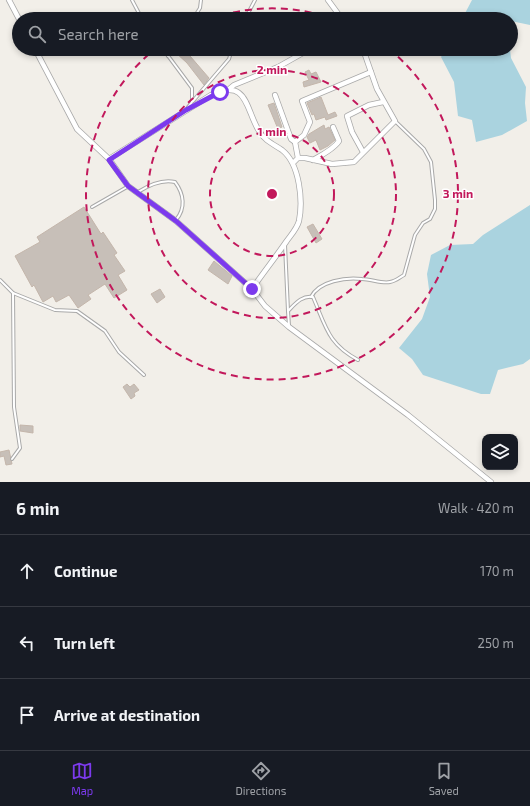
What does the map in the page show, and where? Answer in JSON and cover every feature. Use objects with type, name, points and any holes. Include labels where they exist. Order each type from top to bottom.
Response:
[{"type":"street","points":[[9,0],[15,12]]},
{"type":"street","points":[[328,0],[337,12]]},
{"type":"street","points":[[39,56],[77,129],[109,160],[128,186],[176,221],[252,289],[265,306],[289,327],[408,415],[491,482]]},
{"type":"street","points":[[109,160],[186,110],[211,96],[228,90],[245,80],[288,62],[298,56]]},
{"type":"street","points":[[298,158],[332,164],[354,162],[395,121],[383,102],[365,56]]},
{"type":"street","points":[[295,142],[304,135],[310,122],[302,100],[371,72]]},
{"type":"street","points":[[228,90],[240,93],[248,102],[259,131],[270,144],[283,151],[293,164],[300,186],[300,215],[298,224],[252,289]]},
{"type":"street","points":[[275,95],[291,139],[295,142],[298,158]]},
{"type":"street","points":[[363,152],[352,132],[347,116],[369,105],[383,102]]},
{"type":"street","points":[[313,160],[338,144],[339,141],[333,127]]},
{"type":"street","points":[[293,164],[298,158]]},
{"type":"lane","points":[[132,0],[138,12]]},
{"type":"lane","points":[[197,12],[200,8],[201,0]]},
{"type":"lane","points":[[249,12],[255,0]]},
{"type":"lane","points":[[168,56],[192,88],[192,102]]},
{"type":"lane","points":[[186,110],[230,56]]},
{"type":"lane","points":[[358,360],[342,352],[332,340],[312,296],[314,290],[340,280],[361,278],[389,282],[404,275],[415,235],[423,223],[430,219],[435,209],[436,200],[431,162],[424,149],[395,121]]},
{"type":"lane","points":[[138,192],[147,186],[168,180],[175,182],[180,188],[183,201],[182,213],[176,221]]},
{"type":"lane","points":[[92,207],[128,186]]},
{"type":"lane","points":[[285,243],[289,327]]},
{"type":"lane","points":[[0,280],[13,293],[55,310],[77,311],[105,331],[118,352],[144,374]]},
{"type":"lane","points":[[12,460],[20,448],[14,407],[13,293]]},
{"type":"lane","points":[[288,311],[299,301],[312,296]]},
{"type":"water","points":[[472,0],[530,0],[530,25],[518,22],[518,12],[466,12]]},
{"type":"water","points":[[511,56],[526,87],[525,103],[527,121],[502,135],[476,142],[472,120],[458,116],[454,82],[441,57]]},
{"type":"water","points":[[530,205],[530,359],[523,364],[498,370],[490,394],[481,394],[423,375],[412,359],[399,348],[422,319],[430,297],[427,274],[431,255],[450,245],[473,244],[483,235]]},
{"type":"building","points":[[179,56],[190,56],[209,78],[204,85],[187,63]]},
{"type":"building","points":[[309,70],[311,74],[316,72],[321,82],[304,87],[303,82],[309,80],[305,72]]},
{"type":"building","points":[[321,97],[328,115],[335,112],[337,116],[326,120],[325,117],[316,120],[307,103]]},
{"type":"building","points":[[274,103],[282,127],[278,129],[268,105]]},
{"type":"building","points":[[324,125],[325,129],[329,127],[335,140],[320,150],[316,140],[310,143],[307,137],[309,134]]},
{"type":"building","points":[[84,207],[101,234],[103,232],[117,253],[114,255],[125,271],[118,275],[127,290],[114,298],[105,284],[88,295],[91,299],[78,308],[69,295],[56,302],[53,296],[43,302],[34,285],[32,287],[15,256],[40,242],[37,237]]},
{"type":"building","points":[[313,224],[322,239],[316,243],[307,227]]},
{"type":"building","points":[[214,261],[232,276],[228,284],[208,270]]},
{"type":"building","points":[[160,289],[165,297],[157,303],[151,294]]},
{"type":"building","points":[[127,384],[130,387],[134,384],[139,390],[134,393],[135,396],[131,399],[123,387]]},
{"type":"building","points":[[20,425],[33,426],[33,433],[20,431]]},
{"type":"building","points":[[9,450],[12,464],[6,465],[4,456],[0,457],[0,452]]},
{"type":"route","points":[[220,92],[186,110],[109,160],[128,186],[176,221],[252,289]]}]
